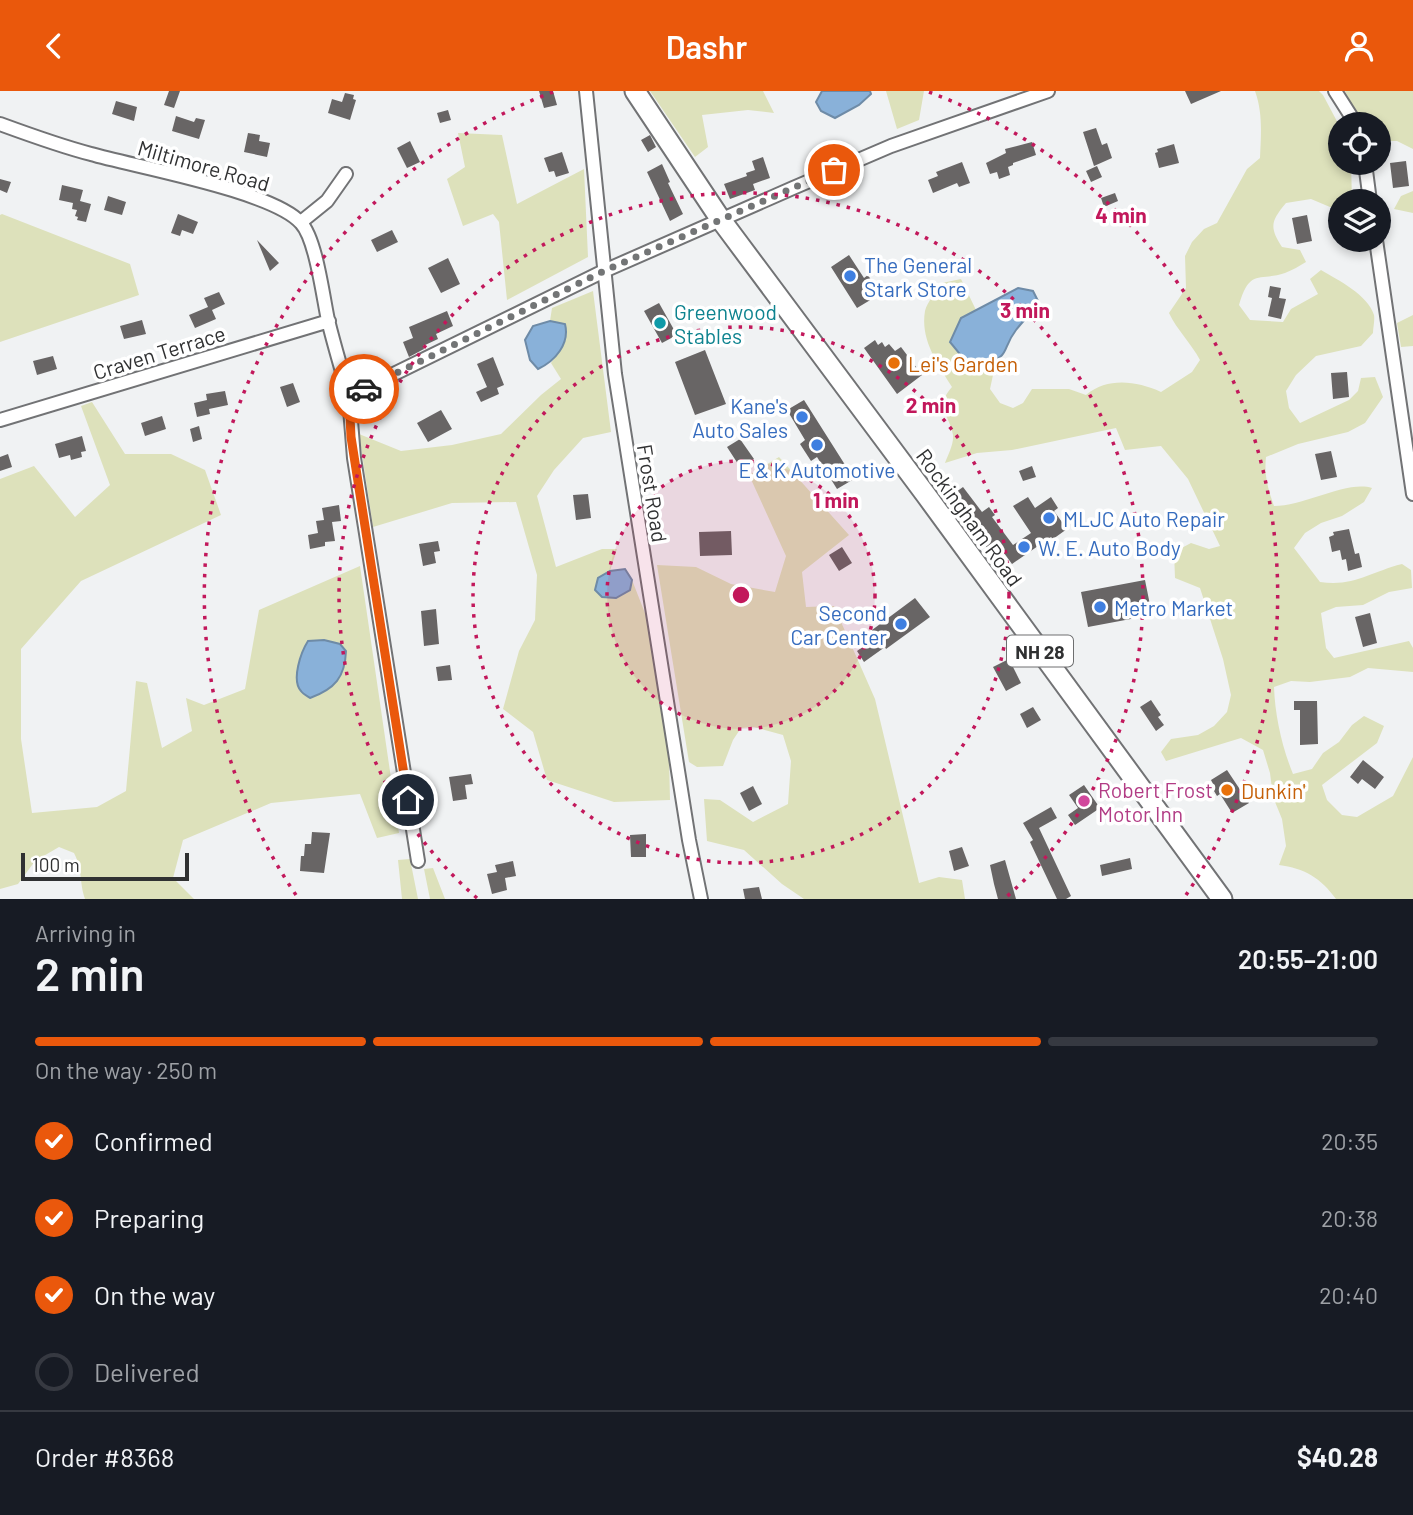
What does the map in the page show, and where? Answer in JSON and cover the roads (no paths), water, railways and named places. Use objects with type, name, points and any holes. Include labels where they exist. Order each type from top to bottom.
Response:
[{"type":"main road","name":"Rockingham Road","points":[[635,91],[721,220],[1222,899]]},
{"type":"street","name":"Frost Road","points":[[586,91],[615,374],[686,826],[701,899]]},
{"type":"street","points":[[349,397],[604,271],[891,146],[1048,91]]},
{"type":"street","points":[[1335,91],[1348,112]]},
{"type":"street","name":"Miltimore Road","points":[[0,124],[90,154],[248,196],[280,208],[301,222]]},
{"type":"street","points":[[345,174],[327,201],[301,222],[313,250],[328,321],[349,397],[354,458],[418,861]]},
{"type":"street","points":[[1378,252],[1413,493]]},
{"type":"street","name":"Craven Terrace","points":[[0,420],[328,321]]},
{"type":"water","points":[[822,91],[870,91],[871,94],[859,105],[835,118],[821,111],[816,102]]},
{"type":"water","points":[[1018,288],[1033,291],[1039,303],[1011,337],[1002,355],[981,366],[963,358],[950,342],[961,318]]},
{"type":"water","points":[[550,321],[565,324],[565,338],[555,357],[538,369],[530,360],[525,340],[533,326]]},
{"type":"water","points":[[625,569],[632,580],[630,590],[616,598],[602,597],[595,590],[598,578],[610,571]]},
{"type":"water","points":[[324,640],[340,644],[346,651],[345,660],[337,681],[326,691],[310,698],[298,686],[298,666],[308,641]]},
{"type":"place","name":"The General Stark Store","points":[[850,276]]},
{"type":"place","name":"Greenwood Stables","points":[[660,323]]},
{"type":"place","name":"Lei's Garden","points":[[894,363]]},
{"type":"place","name":"Kane's Auto Sales","points":[[802,417]]},
{"type":"place","name":"E & K Automotive","points":[[817,445]]},
{"type":"place","name":"MLJC Auto Repair","points":[[1049,518]]},
{"type":"place","name":"W. E. Auto Body","points":[[1024,547]]},
{"type":"place","name":"Metro Market","points":[[1100,607]]},
{"type":"place","name":"Second Car Center","points":[[901,624]]},
{"type":"place","name":"Dunkin'","points":[[1227,790]]},
{"type":"place","name":"Robert Frost Motor Inn","points":[[1084,801]]}]
